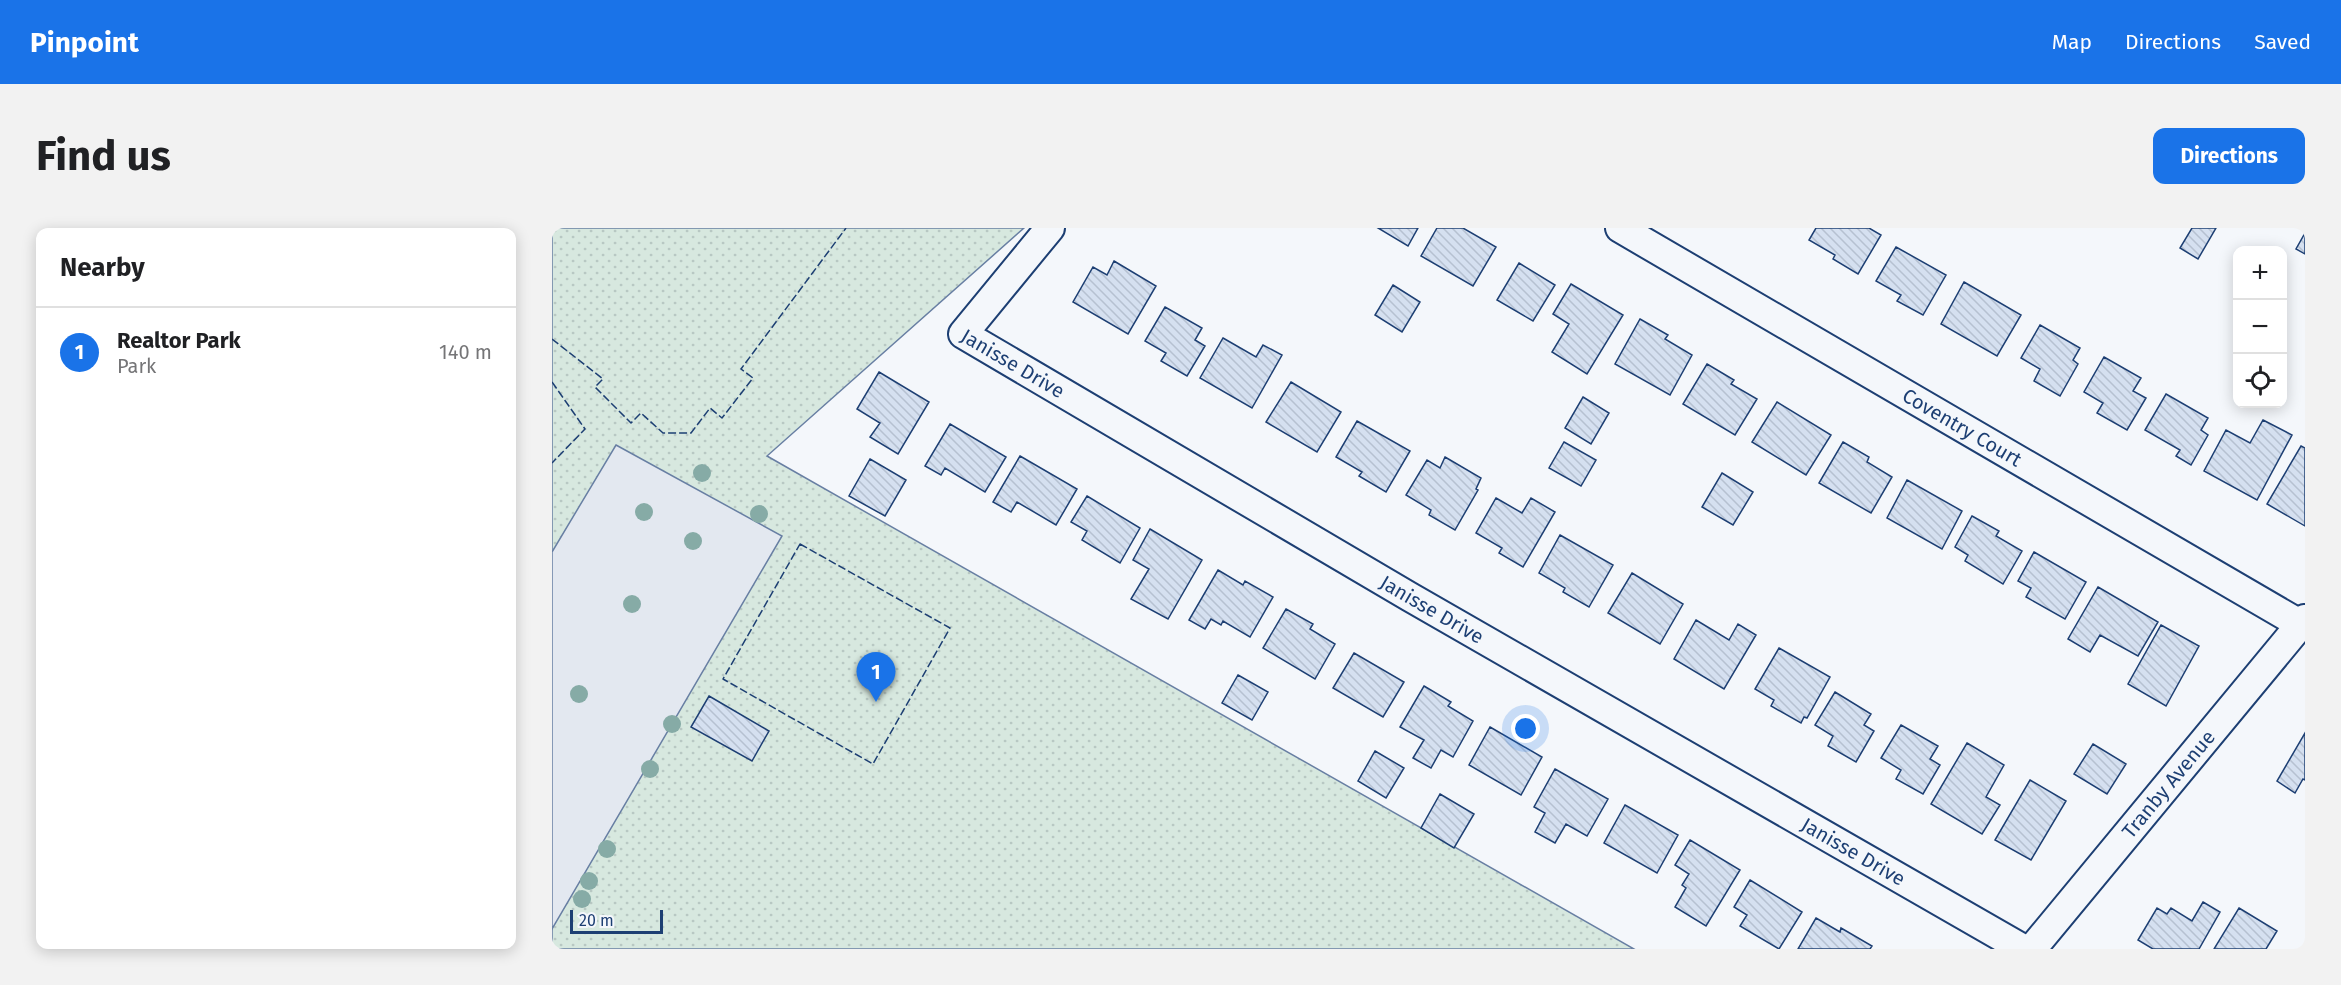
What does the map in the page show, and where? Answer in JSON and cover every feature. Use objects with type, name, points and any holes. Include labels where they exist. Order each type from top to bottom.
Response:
[{"type":"street","name":"Janisse Drive","points":[[1050,228],[963,334],[1410,597],[2023,949]]},
{"type":"street","name":"Coventry Court","points":[[1620,228],[2303,623]]},
{"type":"street","name":"Tranby Avenue","points":[[2032,949],[2303,623]]},
{"type":"shaded area","points":[[552,228],[1024,228],[767,456],[1634,949],[552,949]]},
{"type":"shaded area","points":[[616,445],[782,536],[552,929],[552,552]]},
{"type":"building","points":[[1378,228],[1418,228],[1408,246]]},
{"type":"building","points":[[1437,228],[1463,228],[1496,247],[1473,286],[1421,256]]},
{"type":"building","points":[[1816,228],[1869,228],[1881,235],[1858,274],[1833,259],[1835,255],[1809,240]]},
{"type":"building","points":[[2192,228],[2216,228],[2198,259],[2180,248]]},
{"type":"building","points":[[2305,233],[2305,254],[2296,249]]},
{"type":"building","points":[[1896,247],[1946,275],[1923,315],[1897,301],[1901,295],[1876,281]]},
{"type":"building","points":[[1114,261],[1156,286],[1128,334],[1073,302],[1093,267],[1107,275]]},
{"type":"building","points":[[1519,263],[1555,285],[1533,321],[1497,300]]},
{"type":"building","points":[[1964,282],[2021,315],[1997,356],[1941,324]]},
{"type":"building","points":[[1571,284],[1623,315],[1587,374],[1552,352],[1569,324],[1553,314]]},
{"type":"building","points":[[1393,285],[1420,302],[1402,332],[1375,315]]},
{"type":"building","points":[[1165,307],[1202,328],[1195,340],[1205,346],[1187,376],[1161,361],[1166,353],[1145,341]]},
{"type":"building","points":[[1640,319],[1668,335],[1665,339],[1692,355],[1670,395],[1615,364]]},
{"type":"building","points":[[2040,325],[2080,348],[2073,360],[2078,364],[2060,396],[2034,381],[2040,369],[2021,358]]},
{"type":"building","points":[[1223,338],[1256,357],[1263,345],[1282,355],[1252,408],[1200,378]]},
{"type":"building","points":[[2104,357],[2141,378],[2133,391],[2146,398],[2127,430],[2097,413],[2103,403],[2084,392]]},
{"type":"building","points":[[1707,364],[1734,380],[1731,384],[1757,399],[1735,435],[1683,404]]},
{"type":"building","points":[[879,372],[929,402],[898,454],[870,437],[880,423],[857,409]]},
{"type":"building","points":[[1291,382],[1341,412],[1317,452],[1266,422]]},
{"type":"building","points":[[2166,394],[2208,418],[2201,430],[2208,435],[2191,465],[2176,456],[2180,450],[2145,430]]},
{"type":"building","points":[[1583,397],[1609,413],[1591,444],[1565,428]]},
{"type":"building","points":[[1777,402],[1831,435],[1806,475],[1752,442]]},
{"type":"building","points":[[2263,420],[2292,435],[2257,500],[2204,471],[2226,430],[2250,443]]},
{"type":"building","points":[[1357,421],[1410,451],[1386,492],[1359,476],[1362,472],[1336,457]]},
{"type":"building","points":[[950,424],[1006,457],[985,492],[945,468],[941,475],[925,466]]},
{"type":"building","points":[[1564,442],[1596,460],[1581,486],[1549,468]]},
{"type":"building","points":[[1843,442],[1869,457],[1867,462],[1892,477],[1871,513],[1819,483]]},
{"type":"building","points":[[2301,446],[2305,448],[2305,526],[2267,504]]},
{"type":"building","points":[[1020,456],[1077,489],[1056,525],[1017,502],[1011,512],[993,502]]},
{"type":"building","points":[[1445,457],[1481,478],[1476,489],[1478,490],[1455,530],[1429,515],[1431,510],[1406,495],[1427,460],[1440,468]]},
{"type":"building","points":[[870,459],[906,480],[885,516],[849,496]]},
{"type":"building","points":[[1722,473],[1753,492],[1733,525],[1702,507]]},
{"type":"building","points":[[1907,480],[1962,511],[1942,549],[1887,518]]},
{"type":"building","points":[[1087,496],[1140,528],[1120,563],[1082,540],[1087,531],[1071,522]]},
{"type":"building","points":[[1496,498],[1522,513],[1531,498],[1555,512],[1523,567],[1499,553],[1502,548],[1476,533]]},
{"type":"building","points":[[1972,516],[1999,531],[1996,536],[2022,551],[2003,584],[1965,561],[1968,555],[1955,547]]},
{"type":"building","points":[[1150,529],[1202,560],[1168,619],[1131,599],[1149,569],[1133,560]]},
{"type":"building","points":[[1560,535],[1613,565],[1589,607],[1563,592],[1565,588],[1539,573]]},
{"type":"building","points":[[2034,552],[2086,582],[2065,619],[2026,597],[2031,588],[2018,581]]},
{"type":"building","points":[[1218,570],[1243,585],[1245,581],[1273,597],[1250,637],[1223,621],[1221,625],[1211,619],[1205,629],[1189,620]]},
{"type":"building","points":[[1632,573],[1683,604],[1660,644],[1608,613]]},
{"type":"building","points":[[2098,587],[2158,622],[2138,656],[2100,635],[2090,652],[2068,639]]},
{"type":"building","points":[[1286,609],[1313,624],[1310,629],[1335,644],[1315,679],[1263,648]]},
{"type":"building","points":[[1696,620],[1729,640],[1738,624],[1756,635],[1724,689],[1674,659]]},
{"type":"building","points":[[2161,625],[2199,646],[2166,706],[2128,684]]},
{"type":"building","points":[[1779,648],[1830,677],[1807,718],[1804,717],[1801,723],[1771,706],[1774,700],[1755,689]]},
{"type":"building","points":[[1354,653],[1404,682],[1383,717],[1333,688]]},
{"type":"building","points":[[1238,675],[1268,692],[1252,720],[1222,703]]},
{"type":"building","points":[[1424,686],[1451,702],[1448,706],[1473,721],[1453,757],[1441,750],[1431,768],[1413,758],[1424,740],[1400,727]]},
{"type":"building","points":[[1835,692],[1871,714],[1864,725],[1874,731],[1856,762],[1828,746],[1833,736],[1815,725]]},
{"type":"building","points":[[709,696],[769,731],[752,761],[691,727]]},
{"type":"building","points":[[1901,725],[1938,746],[1930,759],[1940,765],[1923,794],[1896,779],[1901,770],[1881,758]]},
{"type":"building","points":[[1490,727],[1542,757],[1521,795],[1469,765]]},
{"type":"building","points":[[2305,733],[2305,780],[2303,779],[2295,793],[2277,781]]},
{"type":"building","points":[[1967,743],[2004,765],[1986,797],[2000,805],[1982,834],[1931,804]]},
{"type":"building","points":[[2093,744],[2126,764],[2107,794],[2074,774]]},
{"type":"building","points":[[1375,751],[1404,768],[1386,798],[1358,781]]},
{"type":"building","points":[[1555,769],[1608,799],[1587,836],[1566,824],[1555,843],[1535,832],[1545,813],[1534,807]]},
{"type":"building","points":[[2030,780],[2066,801],[2031,860],[1995,840]]},
{"type":"building","points":[[1440,794],[1474,814],[1454,848],[1421,828]]},
{"type":"building","points":[[1625,805],[1678,835],[1657,873],[1604,843]]},
{"type":"building","points":[[1690,840],[1740,870],[1706,926],[1675,907],[1686,888],[1682,885],[1689,874],[1675,865]]},
{"type":"building","points":[[1750,880],[1802,912],[1779,949],[1740,926],[1747,915],[1734,907]]},
{"type":"building","points":[[2203,902],[2220,912],[2199,949],[2153,949],[2138,940],[2157,908],[2167,914],[2171,908],[2192,921]]},
{"type":"building","points":[[2239,908],[2277,931],[2266,949],[2214,949]]},
{"type":"building","points":[[1816,918],[1840,932],[1841,928],[1872,946],[1870,949],[1798,949]]},
{"type":"fence","points":[[552,339],[603,379],[595,387],[631,423],[641,413],[663,433],[691,433],[710,408],[722,418],[753,378],[741,369],[846,228]]},
{"type":"fence","points":[[552,382],[585,429],[552,463]]},
{"type":"fence","points":[[800,544],[950,628],[873,764],[723,679],[800,544]]},
{"type":"place","name":"Realtor Park","points":[[876,702]]}]
